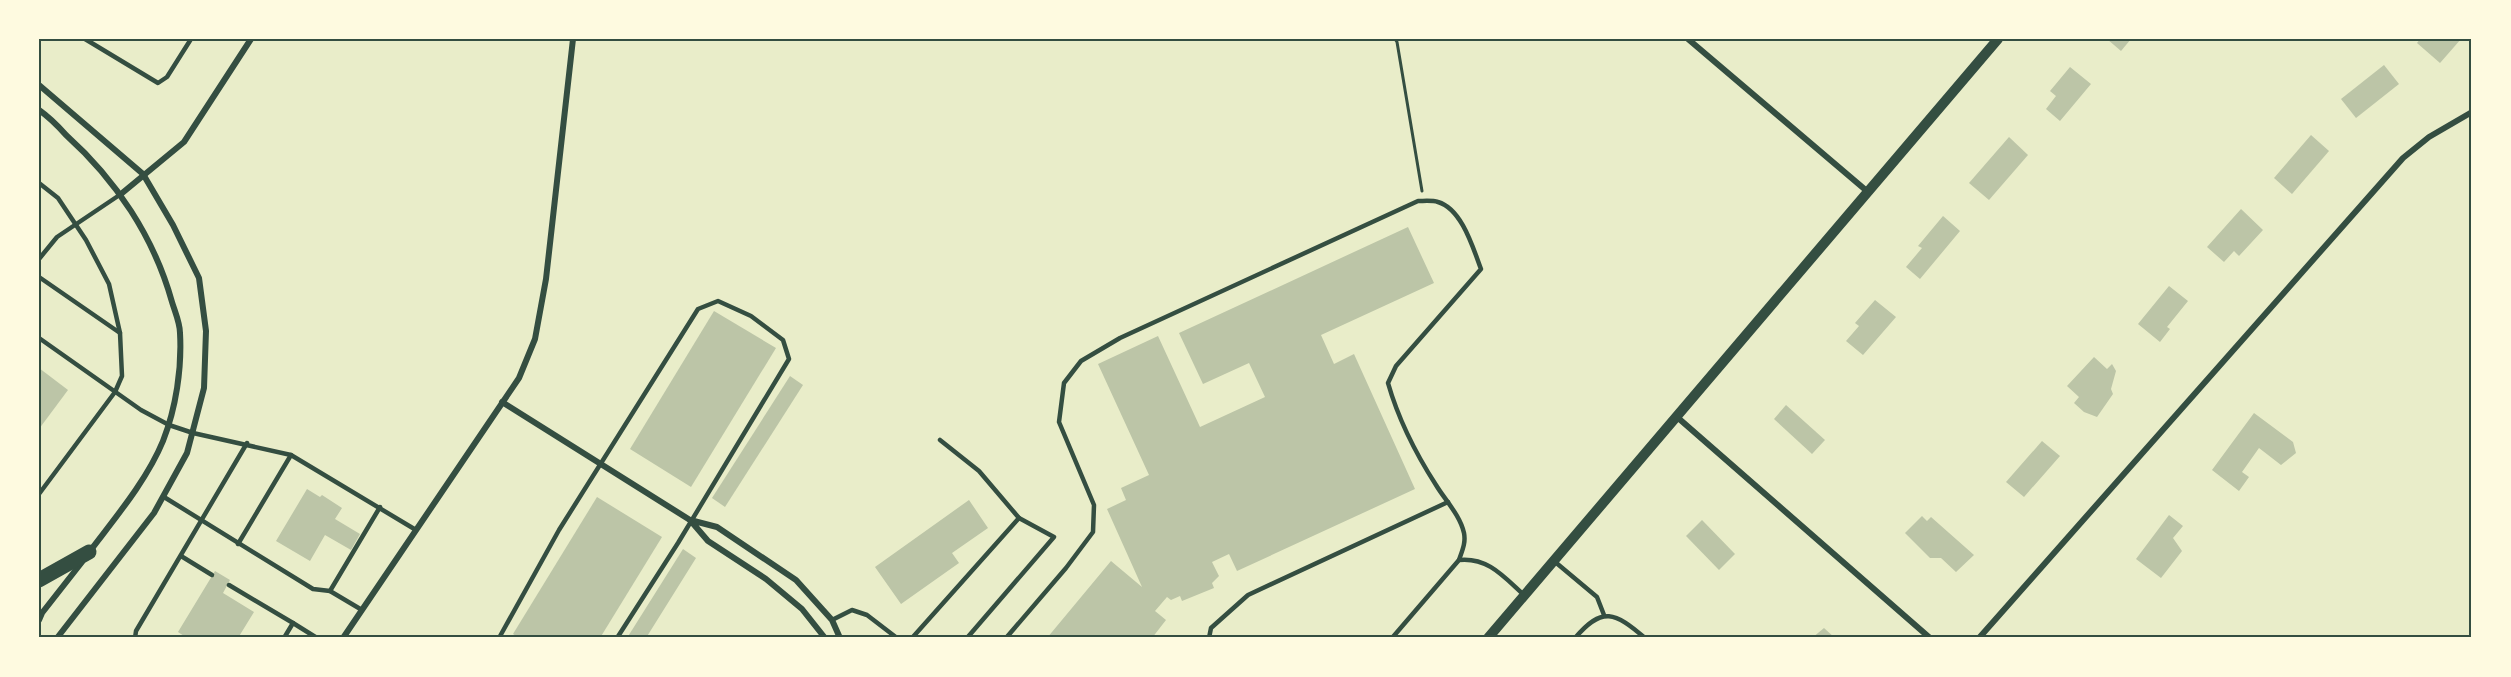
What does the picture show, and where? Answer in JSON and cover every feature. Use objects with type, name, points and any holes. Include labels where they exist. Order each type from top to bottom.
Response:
[{"type":"main road","points":[[39,580],[89,552]]},
{"type":"street","points":[[121,194],[184,142],[251,39]]},
{"type":"street","points":[[343,638],[519,378],[535,339],[546,279],[573,39]]},
{"type":"street","points":[[1688,39],[1868,192]]},
{"type":"street","points":[[1488,638],[1998,39]]},
{"type":"street","points":[[39,85],[143,174],[173,225],[199,278],[206,332],[204,388],[187,453],[148,522],[57,638]]},
{"type":"street","points":[[39,110],[84,151],[121,194],[148,236],[166,281],[180,332],[179,371],[169,425],[162,444],[129,500],[42,613],[39,620]]},
{"type":"street","points":[[1979,638],[2403,158],[2429,137],[2472,112]]},
{"type":"street","points":[[502,402],[690,520],[717,527],[796,580],[832,620],[840,638]]},
{"type":"street","points":[[1677,417],[1930,638]]},
{"type":"street","points":[[690,520],[708,542],[766,579],[802,609],[825,638]]},
{"type":"lane","points":[[86,39],[158,82],[167,76],[191,39]]},
{"type":"lane","points":[[39,183],[58,198],[76,224],[109,284],[120,333],[122,376],[115,392],[39,494]]},
{"type":"lane","points":[[39,259],[57,237],[121,194]]},
{"type":"lane","points":[[1006,638],[1066,568],[1093,532],[1094,505],[1059,422],[1065,384],[1081,362],[1120,338],[1418,201],[1437,201],[1450,208],[1468,233],[1481,269],[1396,366],[1388,383],[1394,404],[1435,483],[1458,519],[1464,532],[1465,544],[1459,560],[1392,638]]},
{"type":"lane","points":[[39,277],[120,333]]},
{"type":"lane","points":[[499,638],[559,530],[698,309],[718,301],[751,316],[783,340],[789,359],[678,543],[617,638]]},
{"type":"lane","points":[[39,338],[141,410],[169,425],[193,433],[247,443],[291,455],[416,530]]},
{"type":"lane","points":[[940,440],[979,471],[1019,518],[1054,537],[967,638]]},
{"type":"lane","points":[[135,638],[136,631],[203,522],[247,443]]},
{"type":"lane","points":[[238,544],[291,455]]},
{"type":"lane","points":[[164,497],[313,589],[330,591],[362,610]]},
{"type":"lane","points":[[1209,638],[1211,628],[1248,594],[1448,502]]},
{"type":"lane","points":[[330,591],[380,507]]},
{"type":"lane","points":[[912,638],[1019,518]]},
{"type":"lane","points":[[181,556],[212,575]]},
{"type":"lane","points":[[1459,560],[1482,561],[1495,568],[1525,595]]},
{"type":"lane","points":[[1554,561],[1597,597],[1604,615]]},
{"type":"lane","points":[[230,585],[317,638]]},
{"type":"lane","points":[[832,620],[852,610],[867,615],[897,638]]},
{"type":"lane","points":[[1575,638],[1594,619],[1604,615],[1613,615],[1631,626],[1644,638]]},
{"type":"lane","points":[[284,638],[293,623]]},
{"type":"path","points":[[1395,39],[1424,201]]},
{"type":"building","points":[[2107,39],[2131,39],[2121,51]]},
{"type":"building","points":[[2420,39],[2461,39],[2440,63],[2417,43]]},
{"type":"building","points":[[2384,65],[2399,84],[2356,118],[2341,99]]},
{"type":"building","points":[[2070,67],[2091,84],[2060,121],[2046,109],[2056,96],[2050,91]]},
{"type":"building","points":[[2311,135],[2329,151],[2292,194],[2274,178]]},
{"type":"building","points":[[2009,137],[2028,155],[1989,200],[1969,183]]},
{"type":"building","points":[[2241,209],[2263,230],[2239,256],[2234,251],[2224,262],[2207,247]]},
{"type":"building","points":[[1943,216],[1960,231],[1920,279],[1906,267],[1922,248],[1918,246]]},
{"type":"building","points":[[1408,227],[1434,283],[1321,335],[1334,364],[1354,354],[1415,489],[1237,571],[1229,554],[1212,562],[1219,576],[1212,583],[1214,588],[1182,601],[1180,596],[1171,600],[1167,597],[1155,611],[1166,620],[1152,638],[1047,638],[1111,561],[1142,587],[1107,509],[1126,500],[1121,488],[1149,475],[1098,364],[1158,336],[1200,427],[1265,397],[1249,363],[1203,384],[1179,333]]},
{"type":"building","points":[[2169,286],[2188,301],[2167,327],[2170,329],[2160,342],[2138,324]]},
{"type":"building","points":[[1875,300],[1896,317],[1863,355],[1846,341],[1859,326],[1855,323]]},
{"type":"building","points":[[714,311],[776,348],[691,487],[630,449]]},
{"type":"building","points":[[2094,357],[2107,369],[2112,364],[2116,371],[2111,389],[2113,394],[2097,417],[2084,412],[2074,403],[2079,397],[2067,386]]},
{"type":"building","points":[[39,368],[68,390],[39,429]]},
{"type":"building","points":[[790,376],[803,385],[725,507],[712,498]]},
{"type":"building","points":[[1786,405],[1825,440],[1812,454],[1774,419]]},
{"type":"building","points":[[2254,413],[2293,442],[2296,453],[2281,465],[2259,448],[2242,472],[2249,477],[2239,491],[2212,470]]},
{"type":"building","points":[[2042,441],[2060,456],[2024,497],[2006,482]]},
{"type":"building","points":[[307,489],[320,497],[322,495],[342,508],[335,519],[360,534],[351,550],[325,535],[310,561],[276,541]]},
{"type":"building","points":[[597,497],[662,537],[600,638],[519,638],[513,634]]},
{"type":"building","points":[[969,500],[988,528],[952,553],[959,563],[901,604],[875,567]]},
{"type":"building","points":[[2169,515],[2183,526],[2173,538],[2182,551],[2161,578],[2136,559]]},
{"type":"building","points":[[1922,516],[1927,521],[1931,517],[1974,555],[1956,572],[1941,558],[1930,558],[1905,533]]},
{"type":"building","points":[[1702,520],[1735,554],[1719,570],[1686,536]]},
{"type":"building","points":[[683,549],[696,558],[646,638],[627,638]]},
{"type":"building","points":[[215,571],[230,580],[223,593],[254,612],[238,638],[187,638],[178,632]]},
{"type":"building","points":[[1824,628],[1835,638],[1812,638]]}]
